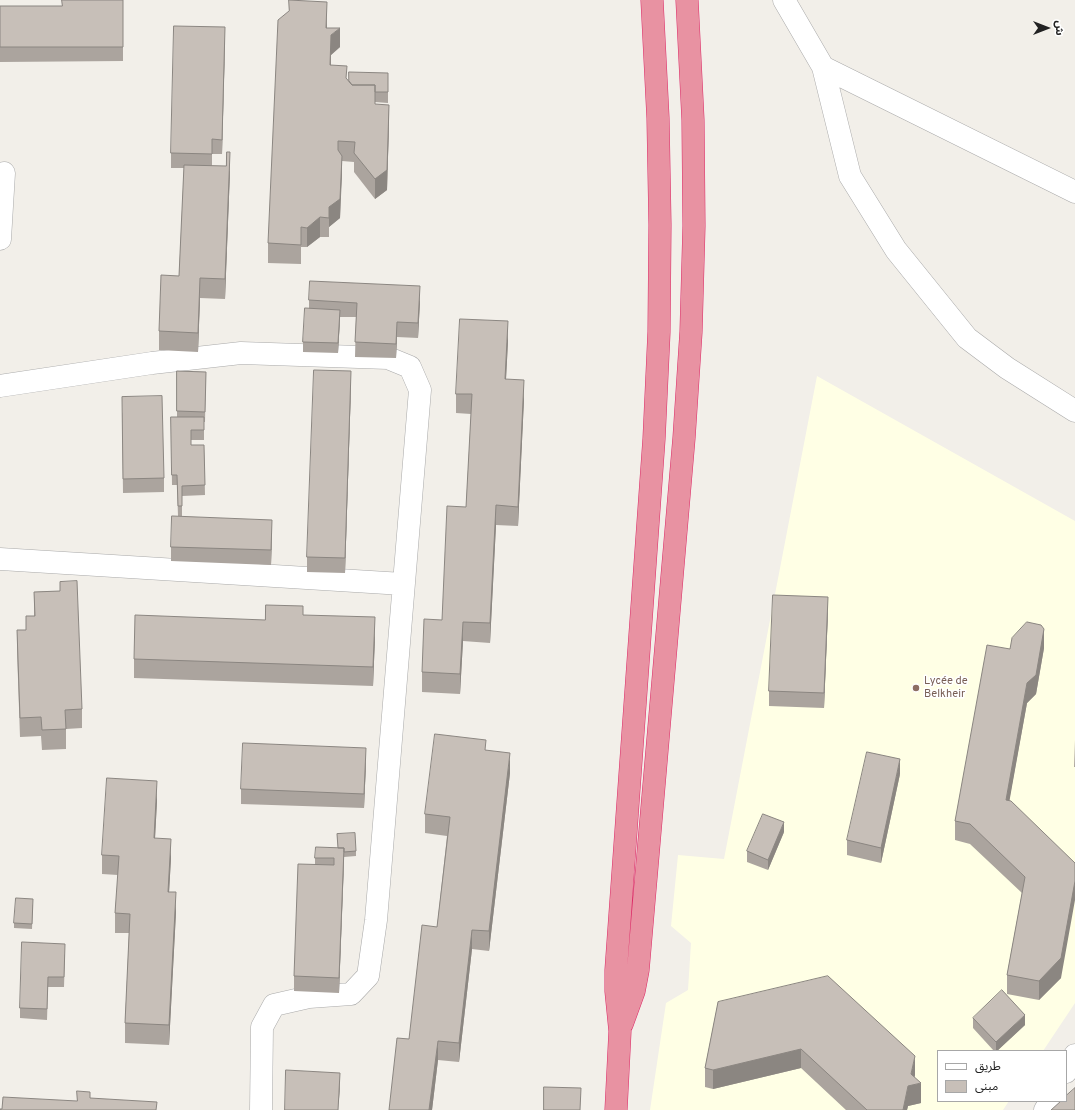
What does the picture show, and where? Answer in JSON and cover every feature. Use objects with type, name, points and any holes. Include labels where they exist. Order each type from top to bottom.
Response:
[{"type":"highway","points":[[616,1110],[620,1031],[616,991],[616,970],[654,439],[659,332],[660,225],[658,118],[652,0]]},
{"type":"highway","points":[[620,1031],[634,991],[638,970],[684,438],[691,332],[694,226],[693,120],[687,0]]},
{"type":"street","points":[[784,0],[823,67],[850,176],[896,250],[967,338],[1007,368],[1075,411]]},
{"type":"street","points":[[823,67],[1075,192]]},
{"type":"street","points":[[0,238],[4,173]]},
{"type":"street","points":[[0,386],[152,363],[241,353],[388,358],[410,366],[420,390],[376,912],[368,976],[351,994],[309,996],[274,1005],[262,1027],[261,1110]]},
{"type":"street","points":[[0,559],[403,584]]},
{"type":"street","points":[[1067,1070],[1075,1055]]},
{"type":"shaded area","name":"Lycée de Belkheir","points":[[817,376],[1075,521],[1075,1003],[1044,1050],[937,1050],[937,1102],[1008,1102],[1003,1110],[650,1110],[666,1003],[688,990],[691,943],[671,926],[678,855],[724,859]]},
{"type":"building","points":[[62,0],[123,0],[123,47],[0,47],[0,6],[62,6]]},
{"type":"building","points":[[289,0],[327,2],[326,28],[340,28],[331,35],[330,65],[347,66],[346,78],[352,85],[375,85],[375,104],[389,105],[387,170],[375,179],[354,153],[355,142],[338,141],[338,150],[342,156],[340,199],[329,207],[329,218],[320,217],[307,228],[301,227],[301,245],[268,243],[278,20],[289,11]]},
{"type":"building","points":[[174,26],[225,27],[222,140],[212,139],[212,154],[171,153]]},
{"type":"building","points":[[349,72],[388,73],[388,92],[375,92],[375,85],[352,85],[349,81]]},
{"type":"building","points":[[227,152],[230,152],[225,279],[200,278],[198,333],[159,331],[161,275],[179,276],[184,165],[226,166]]},
{"type":"building","points":[[310,281],[420,286],[418,323],[397,322],[396,344],[355,342],[357,303],[309,300]]},
{"type":"building","points":[[305,308],[340,310],[338,343],[303,342]]},
{"type":"building","points":[[460,319],[508,321],[505,379],[524,380],[518,507],[496,505],[490,623],[463,622],[460,674],[422,672],[424,619],[442,620],[447,506],[466,507],[472,394],[456,394]]},
{"type":"building","points":[[314,370],[351,371],[345,558],[307,557]]},
{"type":"building","points":[[177,371],[206,372],[205,412],[177,411]]},
{"type":"building","points":[[162,396],[164,478],[123,479],[122,397]]},
{"type":"building","points":[[171,417],[204,417],[204,430],[191,430],[191,445],[204,445],[205,485],[182,486],[182,506],[178,506],[177,475],[172,475]]},
{"type":"building","points":[[172,516],[272,520],[271,550],[171,547]]},
{"type":"building","points":[[77,581],[82,709],[65,710],[66,729],[42,730],[41,717],[20,718],[17,630],[26,630],[26,616],[35,616],[34,592],[60,591],[60,582]]},
{"type":"building","points":[[773,595],[828,597],[824,693],[769,691]]},
{"type":"building","points":[[266,605],[303,606],[303,615],[375,617],[373,667],[134,659],[135,615],[265,620]]},
{"type":"building","points":[[1027,622],[1041,625],[1044,629],[1036,675],[1027,683],[1006,800],[1011,801],[1075,863],[1075,881],[1061,958],[1039,981],[1007,975],[1025,877],[970,824],[955,821],[987,645],[1010,649],[1012,638]]},
{"type":"building","points":[[435,734],[486,740],[485,750],[510,753],[489,931],[472,930],[459,1043],[438,1041],[429,1110],[389,1110],[397,1038],[409,1039],[422,925],[437,927],[450,817],[425,814]]},
{"type":"building","points":[[243,743],[366,748],[364,794],[241,789]]},
{"type":"building","points":[[867,752],[900,759],[881,848],[847,840]]},
{"type":"building","points":[[107,778],[157,781],[154,838],[171,839],[168,892],[176,892],[169,1025],[125,1023],[130,914],[115,913],[119,856],[102,855]]},
{"type":"building","points":[[763,814],[784,822],[768,860],[747,851]]},
{"type":"building","points":[[355,833],[356,851],[344,852],[344,848],[338,848],[337,834]]},
{"type":"building","points":[[316,847],[344,848],[339,978],[294,976],[298,864],[334,865],[334,858],[315,858]]},
{"type":"building","points":[[16,898],[33,899],[32,924],[14,923]]},
{"type":"building","points":[[22,942],[65,944],[64,977],[48,977],[47,1009],[20,1008]]},
{"type":"building","points":[[828,976],[915,1056],[911,1074],[921,1083],[908,1086],[903,1110],[867,1110],[801,1049],[713,1070],[705,1068],[718,1002]]},
{"type":"building","points":[[1002,990],[1025,1015],[996,1042],[973,1018]]},
{"type":"building","points":[[286,1070],[340,1073],[338,1110],[285,1110]]},
{"type":"building","points":[[544,1087],[581,1088],[580,1110],[544,1110]]},
{"type":"building","points":[[1075,1088],[1075,1110],[1051,1110],[1060,1102],[1067,1102],[1067,1095]]},
{"type":"building","points":[[77,1091],[90,1092],[90,1098],[157,1102],[156,1110],[0,1110],[2,1109],[3,1097],[77,1101]]},
{"type":"place","name":"Lycée de Belkheir","points":[[916,688]]}]
